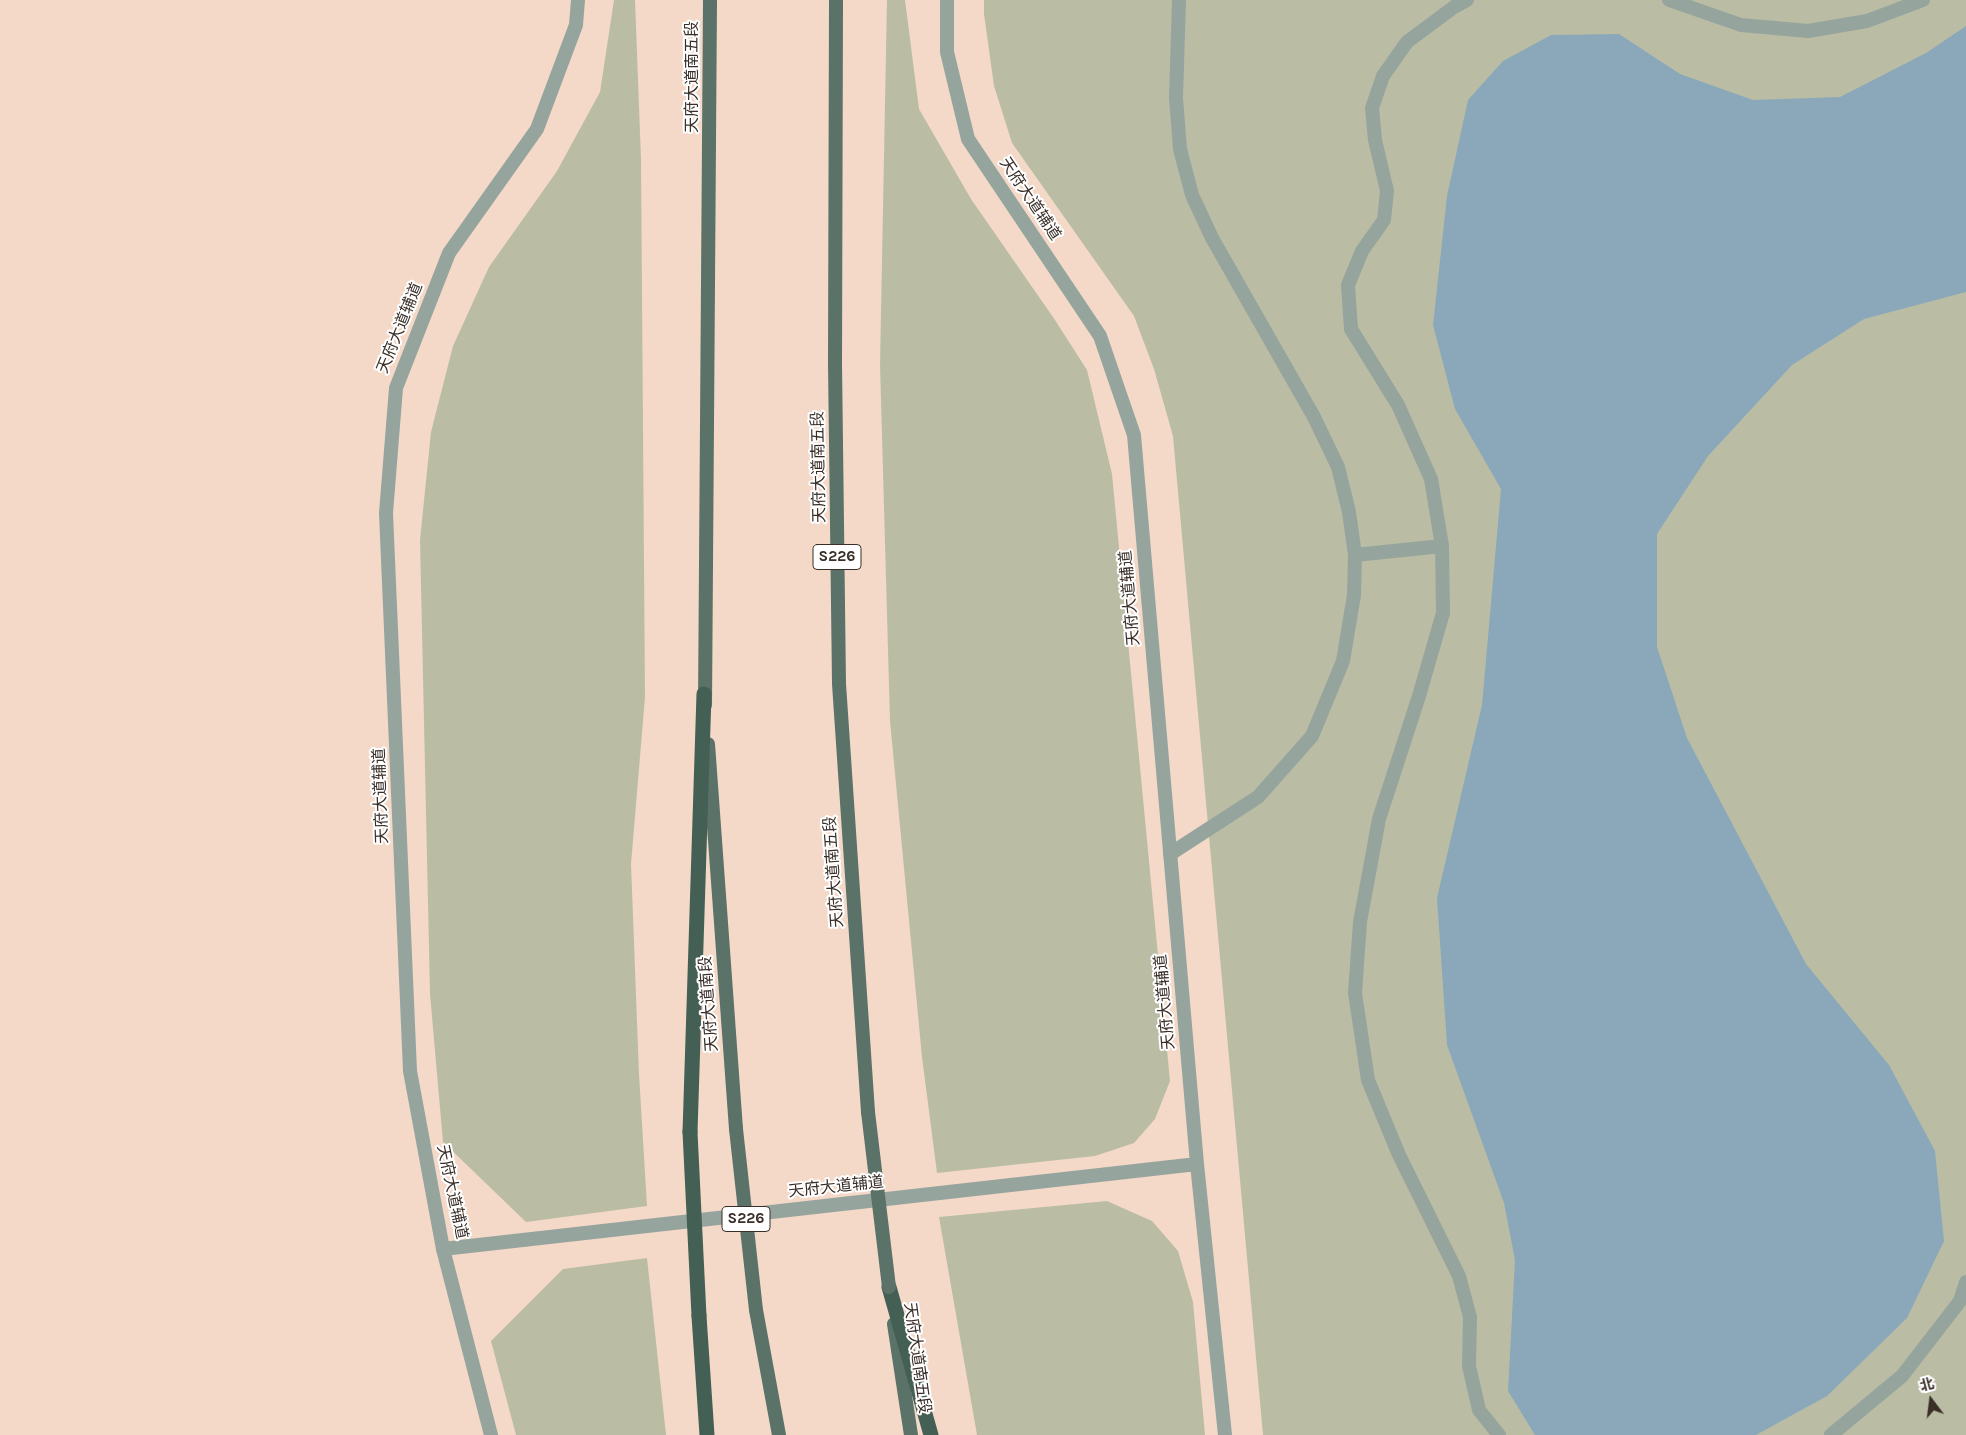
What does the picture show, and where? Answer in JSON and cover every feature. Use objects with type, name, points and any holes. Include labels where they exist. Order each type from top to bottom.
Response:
[{"type":"highway","points":[[704,694],[690,1132],[707,1435]]},
{"type":"highway","points":[[889,1287],[931,1435]]},
{"type":"main road","name":"天府大道南五段","points":[[704,694],[710,0]]},
{"type":"main road","name":"天府大道南五段","points":[[836,0],[835,363],[839,684],[868,1112],[889,1287],[911,1435]]},
{"type":"main road","name":"天府大道南段","points":[[704,694],[736,1129],[756,1310],[779,1435]]},
{"type":"street","name":"天府大道辅道","points":[[578,0],[576,25],[537,128],[449,253],[396,388],[386,513],[410,1071],[443,1249],[1197,1164],[1134,434],[1100,336],[968,138],[947,52],[947,0]]},
{"type":"street","points":[[1170,854],[1258,797],[1312,736],[1343,661],[1354,595],[1355,555],[1350,512],[1338,467],[1314,417],[1212,238],[1192,196],[1180,149],[1176,98],[1179,0]]},
{"type":"street","points":[[1467,0],[1454,7],[1407,42],[1383,76],[1372,108],[1375,140],[1387,190],[1384,220],[1362,251],[1348,285],[1351,329],[1398,405],[1432,479],[1442,546],[1443,613],[1419,696],[1379,819],[1360,922],[1356,993],[1368,1080],[1399,1155],[1459,1276],[1470,1318],[1469,1366],[1480,1410],[1499,1435]]},
{"type":"street","points":[[1669,0],[1741,25],[1808,31],[1867,21],[1923,0]]},
{"type":"street","points":[[1355,555],[1442,546]]},
{"type":"street","points":[[1197,1164],[1225,1435]]},
{"type":"street","points":[[443,1249],[492,1435]]},
{"type":"street","points":[[1831,1435],[1902,1376],[1960,1301],[1966,1282]]},
{"type":"green space","points":[[614,0],[635,0],[641,159],[645,697],[631,864],[639,1074],[647,1206],[526,1222],[443,1142],[430,994],[420,540],[431,432],[453,346],[489,267],[557,171],[600,92]]},
{"type":"green space","points":[[887,0],[905,0],[919,109],[971,199],[1055,320],[1087,370],[1112,474],[1170,1081],[1155,1119],[1134,1143],[1095,1156],[937,1173],[922,1057],[890,721],[880,364]]},
{"type":"green space","points":[[984,0],[1966,0],[1966,1435],[1263,1435],[1173,436],[1154,369],[1134,316],[1012,143],[994,86],[984,14]]},
{"type":"green space","points":[[1107,1201],[1152,1221],[1178,1251],[1193,1302],[1205,1435],[977,1435],[939,1217]]},
{"type":"green space","points":[[647,1258],[666,1435],[516,1435],[491,1341],[563,1269]]},
{"type":"water","points":[[1966,26],[1966,292],[1864,319],[1792,365],[1708,456],[1657,534],[1657,647],[1687,738],[1806,964],[1889,1065],[1935,1151],[1944,1241],[1907,1318],[1827,1396],[1756,1435],[1535,1435],[1508,1391],[1515,1260],[1504,1203],[1447,1045],[1437,898],[1482,705],[1501,489],[1455,409],[1433,325],[1447,196],[1468,100],[1503,61],[1551,35],[1619,34],[1680,74],[1753,100],[1840,97],[1926,53]]}]
